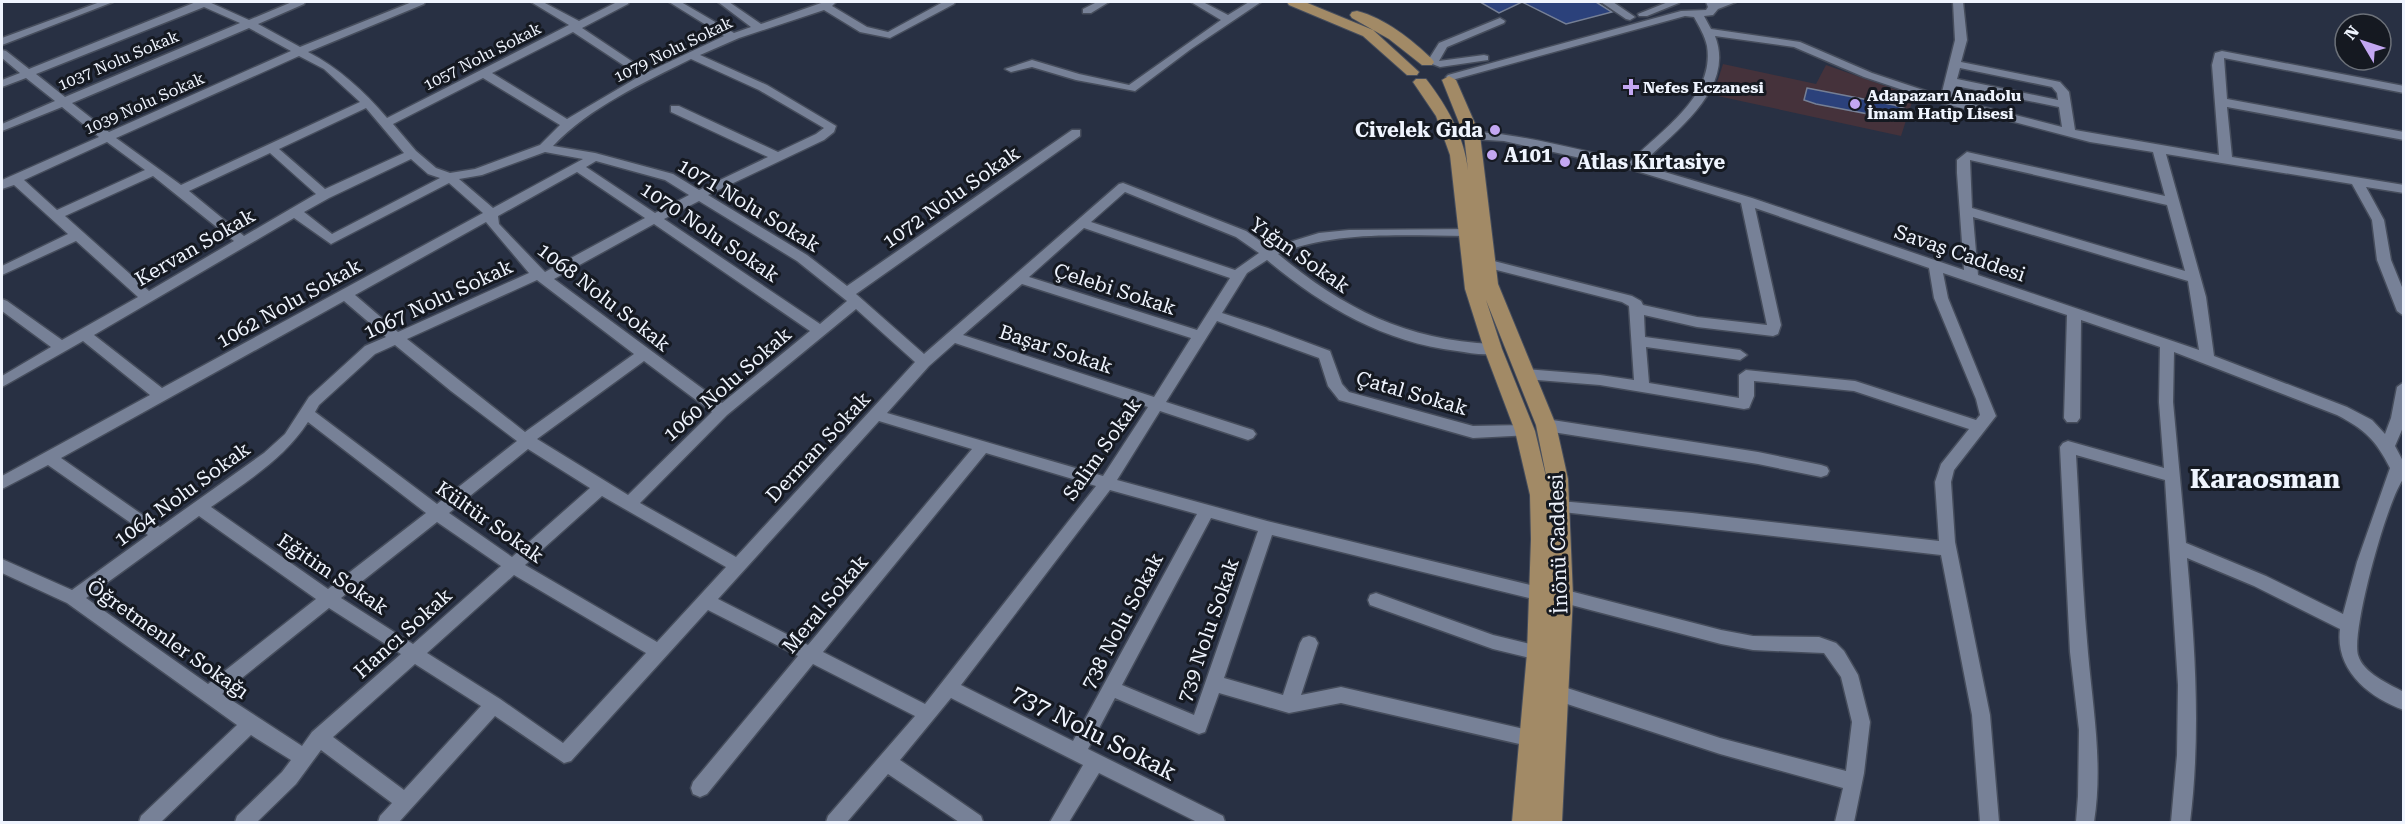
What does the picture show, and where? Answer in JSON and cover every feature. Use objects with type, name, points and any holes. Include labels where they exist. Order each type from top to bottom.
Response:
[{"type":"main road","points":[[1294,2],[1368,33],[1403,62],[1462,134]]},
{"type":"main road","points":[[1327,2],[1382,27],[1433,63],[1450,69],[1462,134]]},
{"type":"main road","points":[[1416,77],[1416,66],[1433,63]]},
{"type":"main road","points":[[1416,77],[1439,84],[1450,78]]},
{"type":"main road","name":"İnönü Caddesi","points":[[1462,134],[1458,155],[1474,289],[1493,349],[1525,431],[1540,495],[1542,539],[1539,654],[1525,822]]},
{"type":"main road","name":"İnönü Caddesi","points":[[1462,134],[1489,284],[1546,425],[1555,459],[1560,507],[1562,596],[1550,822]]},
{"type":"street","points":[[2,42],[108,2]]},
{"type":"street","points":[[2,84],[203,2]]},
{"type":"street","name":"1068 Nolu Sokak","points":[[203,2],[248,23],[328,66],[368,103],[412,154],[432,171],[449,177],[491,213],[492,225],[542,276],[722,411]]},
{"type":"street","name":"1037 Nolu Sokak","points":[[2,128],[300,2]]},
{"type":"street","name":"1039 Nolu Sokak","points":[[2,185],[300,51],[420,2]]},
{"type":"street","points":[[536,2],[649,77]]},
{"type":"street","name":"1057 Nolu Sokak","points":[[386,123],[624,2]]},
{"type":"street","points":[[674,2],[733,37]]},
{"type":"street","points":[[723,2],[759,28]]},
{"type":"street","points":[[828,3],[871,34],[890,35],[950,2]]},
{"type":"street","points":[[1087,10],[1104,2]]},
{"type":"street","points":[[1196,2],[1228,20]]},
{"type":"street","points":[[1011,69],[1032,63],[1076,77],[1131,89],[1187,47],[1256,2]]},
{"type":"street","points":[[1606,2],[1630,17]]},
{"type":"street","points":[[1433,63],[1472,61],[1630,17],[1674,2],[1685,13]]},
{"type":"street","points":[[1450,78],[1685,13],[1698,15],[1709,13],[1712,4],[1731,2]]},
{"type":"street","points":[[1946,100],[1961,40],[1958,2]]},
{"type":"street","name":"1079 Nolu Sokak","points":[[567,124],[649,77],[692,56],[733,37],[783,22],[828,3]]},
{"type":"street","points":[[1633,166],[1689,111],[1707,88],[1713,68],[1713,48],[1698,15]]},
{"type":"street","points":[[1433,63],[1443,45],[1500,21]]},
{"type":"street","points":[[1707,32],[1796,44],[1868,75],[1946,100],[2069,133],[2159,150],[2403,189]]},
{"type":"street","points":[[2,53],[107,137],[180,190],[243,242]]},
{"type":"street","points":[[2226,160],[2219,55],[2403,90]]},
{"type":"street","name":"1067 Nolu Sokak","points":[[306,413],[328,387],[370,350],[542,276],[657,220],[701,194],[830,129],[830,126],[769,90],[727,69],[692,56]]},
{"type":"street","points":[[1955,64],[2056,84],[2063,92],[2069,133]]},
{"type":"street","points":[[295,212],[331,240],[438,186],[449,177],[478,172],[544,148],[567,124],[485,74]]},
{"type":"street","points":[[1950,81],[2065,105]]},
{"type":"street","points":[[2222,102],[2403,136]]},
{"type":"street","points":[[180,190],[368,103]]},
{"type":"street","points":[[675,109],[778,157]]},
{"type":"street","name":"1072 Nolu Sokak","points":[[852,297],[1076,133]]},
{"type":"street","name":"Savaş Caddesi","points":[[1462,134],[1504,137],[1633,166],[1747,201],[2167,344],[2342,411],[2367,424],[2387,447],[2401,470]]},
{"type":"street","points":[[271,148],[324,195]]},
{"type":"street","name":"1071 Nolu Sokak","points":[[544,148],[595,157],[669,177],[701,194],[731,216],[802,258],[852,297],[924,362]]},
{"type":"street","points":[[2159,150],[2194,279],[2205,339],[2206,358]]},
{"type":"street","name":"Kervan Sokak","points":[[2,382],[324,195],[412,154]]},
{"type":"street","points":[[1971,277],[1963,159],[1967,156],[2173,202]]},
{"type":"street","name":"1062 Nolu Sokak","points":[[2,483],[595,157]]},
{"type":"street","name":"1070 Nolu Sokak","points":[[578,166],[820,331]]},
{"type":"street","points":[[57,215],[154,171]]},
{"type":"street","points":[[15,179],[147,297]]},
{"type":"street","points":[[2356,180],[2378,220],[2388,273],[2402,306]]},
{"type":"street","name":"Derman Sokak","points":[[564,756],[924,362],[1123,187]]},
{"type":"street","name":"Yığın Sokak","points":[[1123,187],[1241,234],[1320,295],[1347,311],[1428,341],[1456,347],[1493,349]]},
{"type":"street","points":[[1638,309],[1733,327],[1774,329],[1750,226],[1747,201]]},
{"type":"street","points":[[1965,210],[2194,279]]},
{"type":"street","points":[[1082,223],[1237,276]]},
{"type":"street","name":"Salim Sokak","points":[[835,822],[950,688],[1107,483],[1237,276],[1251,262],[1320,237],[1340,234],[1467,232]]},
{"type":"street","points":[[2,271],[79,234]]},
{"type":"street","points":[[1486,263],[1627,298],[1636,304],[1641,341],[1642,387]]},
{"type":"street","points":[[1935,265],[1941,298],[1988,416],[1947,468],[1943,482],[1948,549],[1981,715],[1990,822]]},
{"type":"street","points":[[2388,273],[2403,277]]},
{"type":"street","name":"Çelebi Sokak","points":[[1019,278],[1200,336]]},
{"type":"street","points":[[345,294],[451,384],[527,440],[629,504],[738,566]]},
{"type":"street","name":"1060 Nolu Sokak","points":[[629,504],[722,411],[820,331],[852,297]]},
{"type":"street","points":[[2,304],[63,348]]},
{"type":"street","points":[[2072,418],[2074,312]]},
{"type":"street","name":"Çatal Sokak","points":[[1212,315],[1263,331],[1324,355],[1335,386],[1344,396],[1360,402],[1403,411],[1473,432],[1525,431]]},
{"type":"street","points":[[1525,374],[1600,380],[1744,404],[1747,396],[1746,375],[1733,327]]},
{"type":"street","points":[[84,335],[160,395]]},
{"type":"street","name":"Başar Sokak","points":[[953,337],[1248,434]]},
{"type":"street","points":[[1641,341],[1740,355]]},
{"type":"street","points":[[2167,344],[2166,402],[2186,646],[2186,775],[2180,822]]},
{"type":"street","points":[[208,694],[527,440],[644,354]]},
{"type":"street","points":[[1746,375],[1855,386],[1980,428]]},
{"type":"street","points":[[2387,447],[2399,418],[2403,387]]},
{"type":"street","name":"1064 Nolu Sokak","points":[[73,598],[269,457],[290,438],[306,413]]},
{"type":"street","name":"Kültür Sokak","points":[[306,413],[437,513],[513,566],[659,652]]},
{"type":"street","points":[[876,415],[1107,483],[1267,526],[1541,594]]},
{"type":"street","points":[[1546,425],[1758,458],[1821,471]]},
{"type":"street","name":"Meral Sokak","points":[[700,788],[982,447]]},
{"type":"street","points":[[2085,822],[2088,796],[2088,730],[2079,652],[2068,447],[2172,476]]},
{"type":"street","points":[[48,457],[160,535]]},
{"type":"street","points":[[2401,470],[2383,508],[2346,638],[2349,657],[2368,681],[2403,702]]},
{"type":"street","name":"Hancı Sokak","points":[[244,822],[289,778],[319,738],[602,487]]},
{"type":"street","name":"Eğitim Sokak","points":[[199,507],[328,599],[494,705],[564,756]]},
{"type":"street","points":[[1560,507],[1692,519],[1948,549]]},
{"type":"street","name":"738 Nolu Sokak","points":[[1076,753],[1208,510]]},
{"type":"street","name":"739 Nolu Sokak","points":[[1111,688],[1198,726],[1267,526]]},
{"type":"street","points":[[2178,548],[2260,581],[2349,625]]},
{"type":"street","name":"Öğretmenler Sokağı","points":[[2,566],[73,598],[250,724],[304,758]]},
{"type":"street","points":[[1562,596],[1721,637],[1753,643],[1819,644],[1830,648],[1838,656],[1849,675],[1861,723],[1845,822]]},
{"type":"street","points":[[1376,600],[1493,642],[1539,654]]},
{"type":"street","points":[[706,601],[928,714]]},
{"type":"street","points":[[1289,705],[1309,643]]},
{"type":"street","points":[[1213,683],[1289,705],[1341,696],[1532,739]]},
{"type":"street","name":"737 Nolu Sokak","points":[[950,688],[1216,822]]},
{"type":"street","points":[[1557,693],[1720,746],[1853,782]]},
{"type":"street","points":[[387,822],[494,705]]},
{"type":"street","points":[[148,822],[250,724]]},
{"type":"street","points":[[319,738],[406,802]]},
{"type":"street","points":[[887,762],[974,822]]},
{"type":"street","points":[[1059,822],[1095,762]]},
{"type":"shaded area","points":[[1723,64],[1816,84],[1826,65],[1914,96],[1901,136],[1713,95]]},
{"type":"building","points":[[1480,2],[1522,2],[1499,13]]},
{"type":"building","points":[[1522,2],[1596,2],[1612,12],[1566,24]]},
{"type":"building","name":"Adapazarı Anadolu İmam Hatip Lisesi","points":[[1807,88],[1906,109],[1905,121],[1804,100]]},
{"type":"place","name":"Nefes Eczanesi","points":[[1631,87]]},
{"type":"place","name":"Adapazarı Anadolu İmam Hatip Lisesi","points":[[1855,104]]},
{"type":"place","name":"Civelek Gıda","points":[[1495,130]]},
{"type":"place","name":"A101","points":[[1492,155]]},
{"type":"place","name":"Atlas Kırtasiye","points":[[1565,162]]},
{"type":"district","name":"Karaosman","points":[[2265,479]]}]
